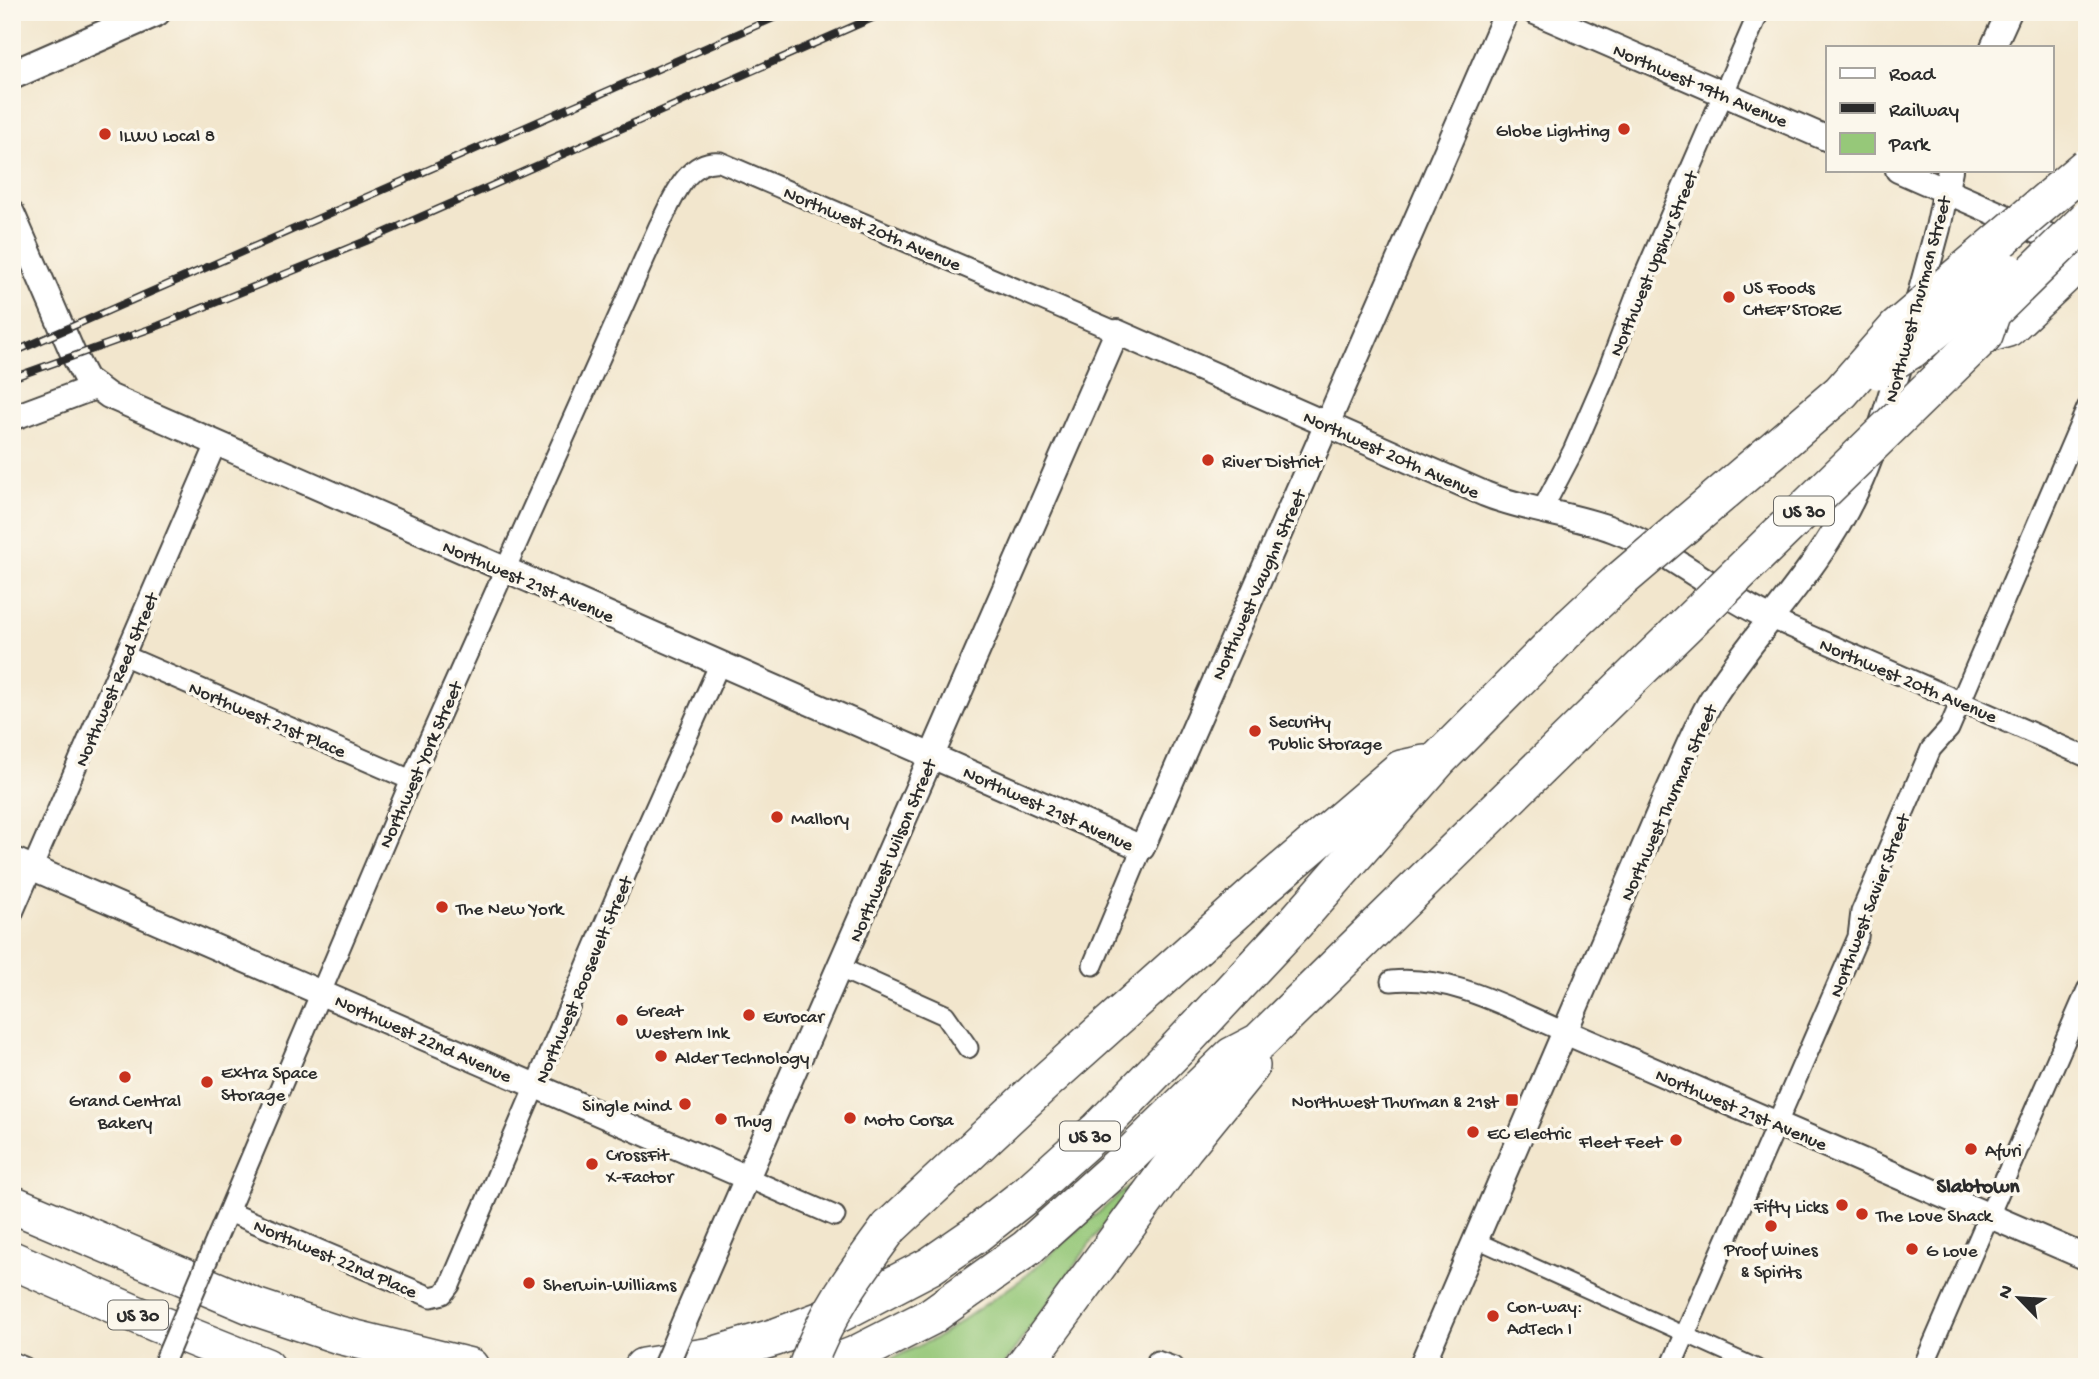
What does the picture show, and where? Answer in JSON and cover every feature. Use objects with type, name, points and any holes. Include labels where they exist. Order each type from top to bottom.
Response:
[{"type":"highway","name":"US 30","points":[[643,1367],[725,1352],[776,1337],[840,1313],[930,1266],[975,1235],[1059,1165],[1170,1056],[1295,923],[1438,760],[1570,627],[1626,575],[1841,392],[1897,328],[2087,166]]},
{"type":"highway","points":[[1841,392],[1911,350],[2087,211]]},
{"type":"highway","name":"US 30","points":[[825,1367],[930,1317],[1017,1255],[1090,1193],[1231,1056],[1259,1042],[1984,335],[1992,312],[2087,219]]},
{"type":"highway","points":[[1984,335],[2008,328],[2087,253]]},
{"type":"highway","points":[[807,1367],[849,1282],[889,1228],[1262,888],[1401,769],[1438,760]]},
{"type":"highway","points":[[1023,1367],[1161,1178],[1251,1066],[1259,1042]]},
{"type":"highway","name":"US 30","points":[[12,1204],[255,1307],[339,1335],[470,1367]]},
{"type":"highway","name":"US 30","points":[[12,1260],[156,1323],[266,1367]]},
{"type":"main road","points":[[12,75],[156,12]]},
{"type":"street","name":"Northwest Vaughn Street","points":[[1093,965],[1507,12]]},
{"type":"street","name":"Northwest 19th Avenue","points":[[1535,12],[1826,138]]},
{"type":"street","name":"Northwest Upshur Street","points":[[1541,512],[1573,451],[1641,283],[1759,12]]},
{"type":"street","points":[[1993,46],[2009,12]]},
{"type":"street","name":"Northwest 20th Avenue","points":[[694,169],[706,163],[720,162],[1117,332],[1485,494],[1541,512],[1612,529],[1667,556],[1741,605],[2087,757]]},
{"type":"street","name":"Northwest York Street","points":[[162,1367],[411,780],[659,226],[694,169]]},
{"type":"street","points":[[1908,172],[1947,180],[2087,253]]},
{"type":"street","name":"Northwest Thurman Street","points":[[1420,1367],[1703,716],[1713,698],[1828,542],[1859,482],[1876,440],[1908,338],[1938,228],[1947,180]]},
{"type":"street","name":"Northwest 21st Avenue","points":[[12,212],[74,356],[86,379],[95,387],[216,444],[1142,848]]},
{"type":"street","name":"Northwest Wilson Street","points":[[665,1367],[1117,332]]},
{"type":"street","points":[[12,418],[95,387]]},
{"type":"street","name":"Northwest Savier Street","points":[[1671,1367],[1858,937],[1861,912],[1931,749],[1949,729],[2087,408]]},
{"type":"street","name":"Northwest Reed Street","points":[[12,915],[22,864],[125,656],[216,444]]},
{"type":"street","name":"Northwest 21st Place","points":[[125,656],[411,780]]},
{"type":"street","name":"Northwest Roosevelt Street","points":[[443,1294],[537,1086],[628,869],[720,663]]},
{"type":"street","name":"Northwest 22nd Avenue","points":[[22,864],[835,1216]]},
{"type":"street","points":[[840,968],[945,1015],[968,1048]]},
{"type":"street","name":"Northwest 21st Avenue","points":[[1391,981],[1410,979],[1474,993],[2087,1258]]},
{"type":"street","points":[[1923,1367],[2084,1001]]},
{"type":"street","name":"Northwest 22nd Place","points":[[229,1212],[431,1297],[443,1294]]},
{"type":"street","points":[[1476,1240],[1757,1367]]},
{"type":"street","points":[[12,1362],[24,1367]]},
{"type":"green space","points":[[1135,1181],[1002,1367],[874,1367],[938,1337],[1022,1279]]},
{"type":"railway","points":[[12,353],[787,12]]},
{"type":"railway","points":[[12,378],[158,326],[366,241],[886,12]]},
{"type":"place","name":"Globe Lighting","points":[[1624,129]]},
{"type":"place","name":"ILWU Local 8","points":[[105,134]]},
{"type":"place","name":"US Foods CHEF’STORE","points":[[1729,297]]},
{"type":"place","name":"River District","points":[[1208,460]]},
{"type":"place","name":"Security Public Storage","points":[[1255,731]]},
{"type":"place","name":"Mallory","points":[[777,817]]},
{"type":"place","name":"The New York","points":[[442,907]]},
{"type":"place","name":"Eurocar","points":[[749,1015]]},
{"type":"place","name":"Great Western Ink","points":[[622,1020]]},
{"type":"place","name":"Alder Technology","points":[[661,1056]]},
{"type":"place","name":"Grand Central Bakery","points":[[125,1077]]},
{"type":"place","name":"Extra Space Storage","points":[[207,1082]]},
{"type":"place","name":"Northwest Thurman & 21st","points":[[1512,1100]]},
{"type":"place","name":"Single Mind","points":[[685,1104]]},
{"type":"place","name":"Moto Corsa","points":[[850,1118]]},
{"type":"place","name":"Thug","points":[[721,1119]]},
{"type":"place","name":"EC Electric","points":[[1473,1132]]},
{"type":"place","name":"Fleet Feet","points":[[1676,1140]]},
{"type":"place","name":"Afuri","points":[[1971,1149]]},
{"type":"place","name":"CrossFit X-Factor","points":[[592,1164]]},
{"type":"place","name":"Fifty Licks","points":[[1842,1205]]},
{"type":"place","name":"The Love Shack","points":[[1862,1214]]},
{"type":"place","name":"Proof Wines & Spirits","points":[[1771,1226]]},
{"type":"place","name":"G Love","points":[[1912,1249]]},
{"type":"place","name":"Sherwin-Williams","points":[[529,1283]]},
{"type":"place","name":"Con-way: AdTech I","points":[[1493,1316]]},
{"type":"district","name":"Slabtown","points":[[1978,1185]]}]
